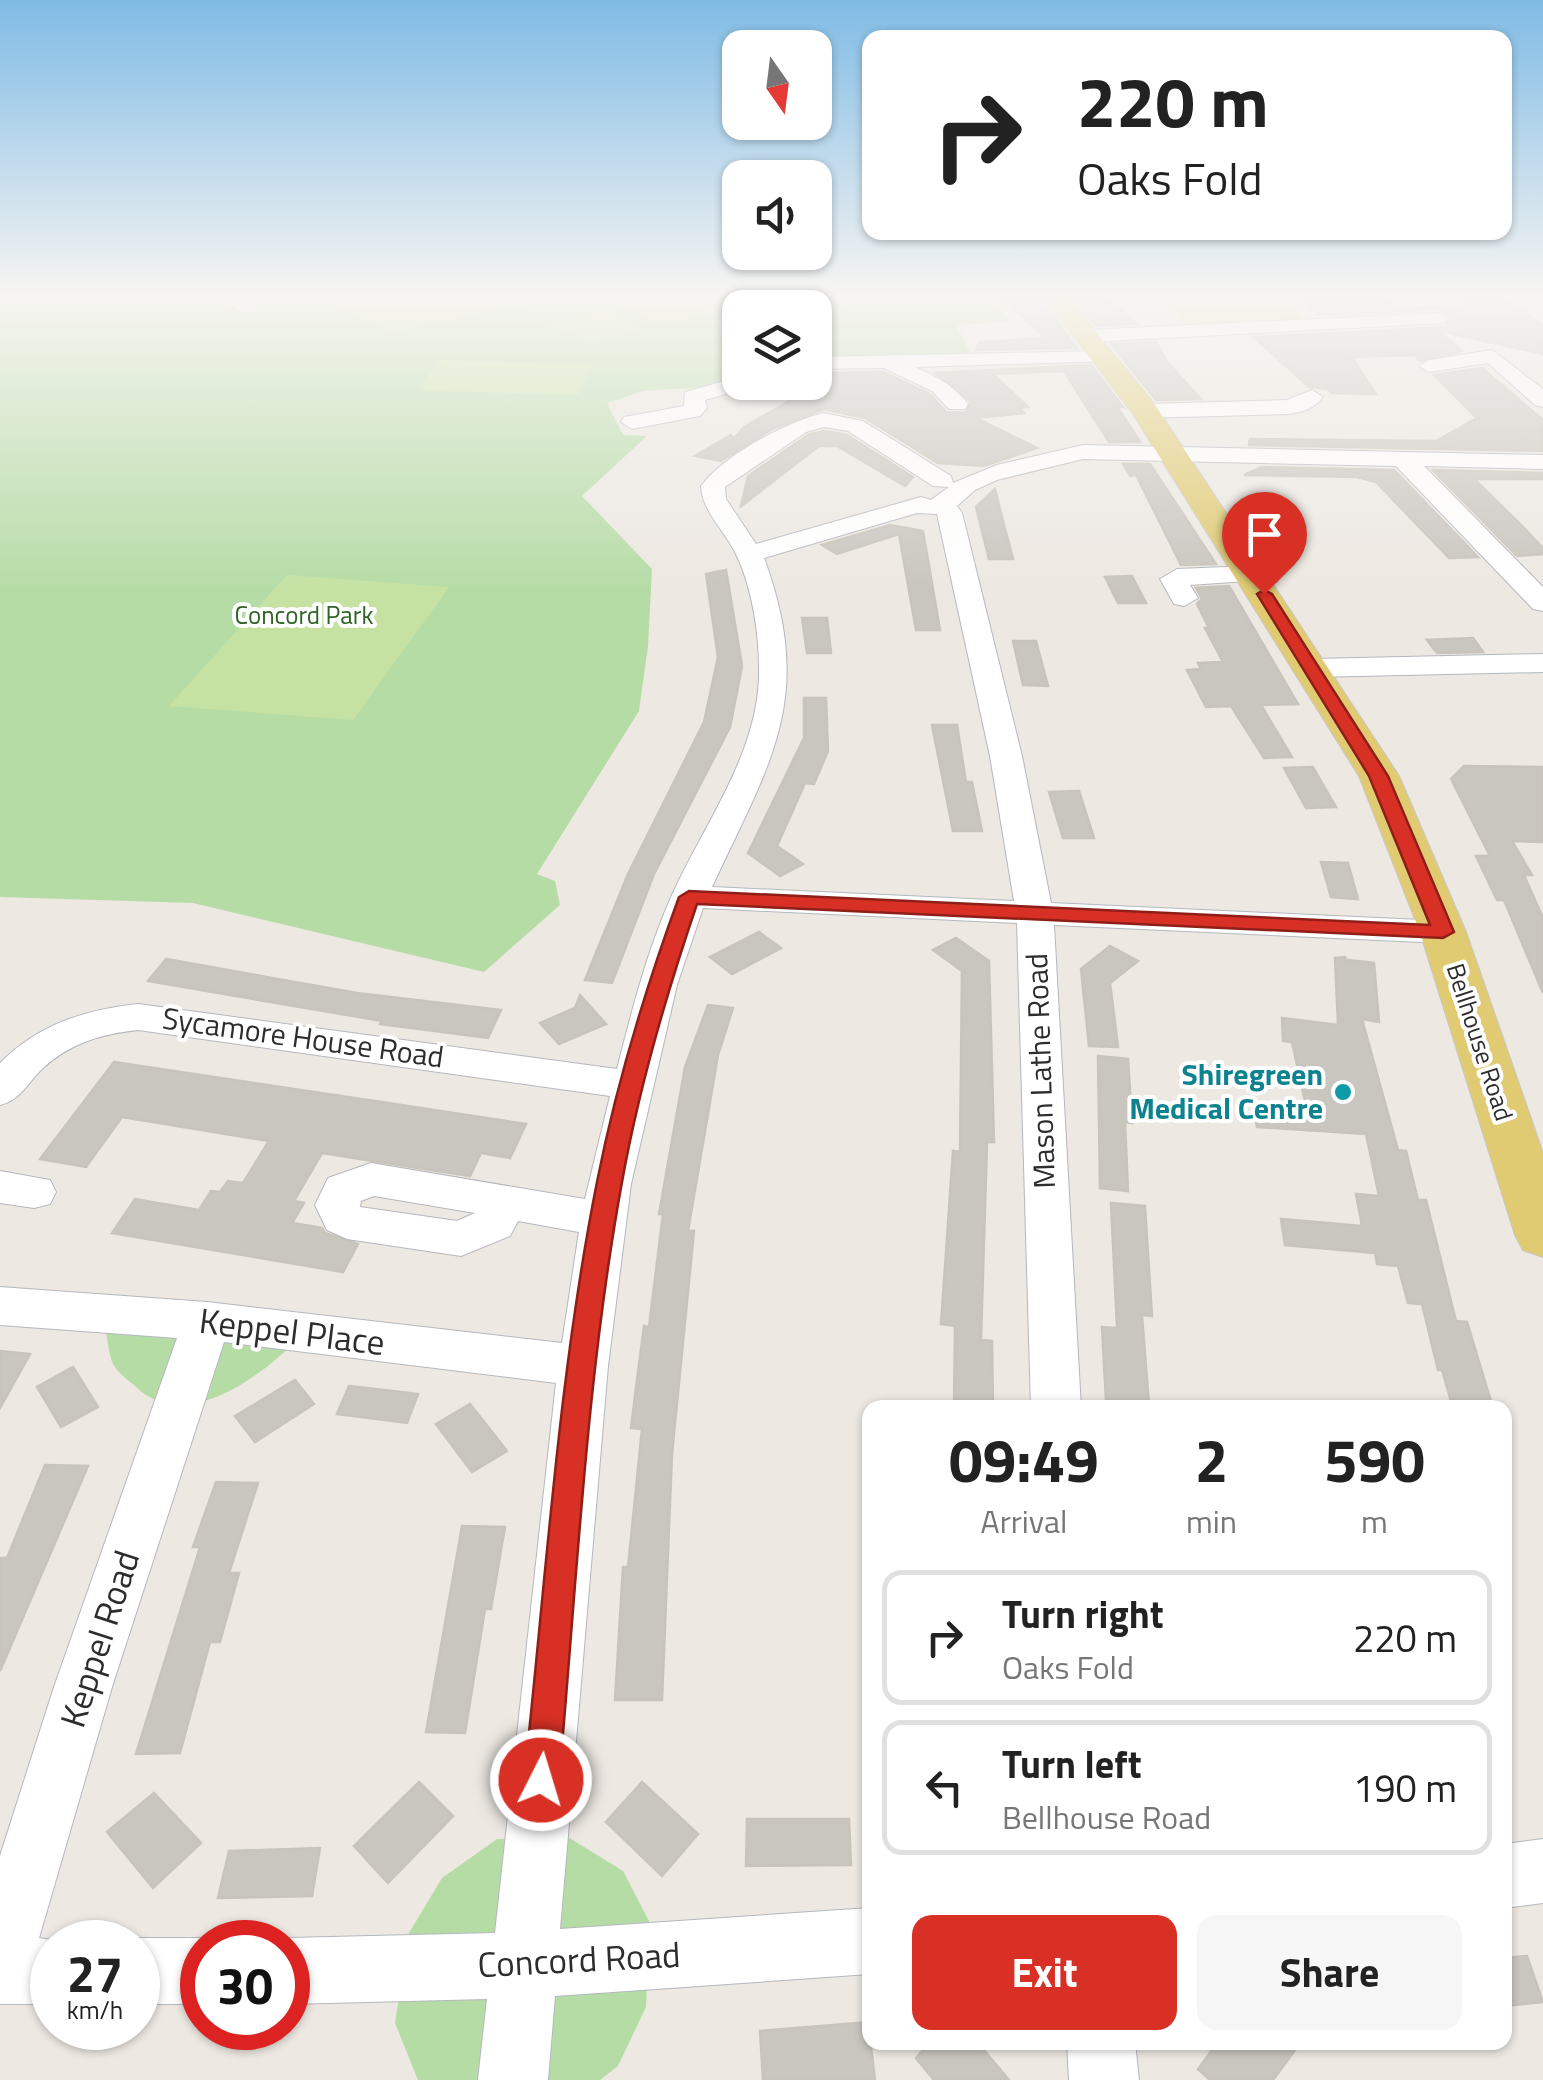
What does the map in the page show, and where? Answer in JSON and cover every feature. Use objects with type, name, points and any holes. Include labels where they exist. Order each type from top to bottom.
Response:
[{"type":"main road","name":"Bellhouse Road","points":[[1132,394],[1313,668],[1378,776],[1443,932],[1543,1235]]},
{"type":"street","points":[[639,429],[713,416],[722,394]]},
{"type":"street","points":[[959,394],[965,405]]},
{"type":"street","points":[[1145,411],[1287,407],[1302,405],[1312,398]]},
{"type":"street","points":[[512,2080],[583,1366],[603,1219],[630,1085],[658,985],[689,897],[760,748],[770,712],[774,680],[772,640],[750,554],[714,498],[714,486],[723,474],[798,427],[823,420],[855,426],[943,494]]},
{"type":"street","points":[[750,554],[1070,454],[1543,462]]},
{"type":"street","points":[[1403,459],[1543,603]]},
{"type":"street","name":"Mason Lathe Road","points":[[943,494],[1006,756],[1035,915],[1056,1400]]},
{"type":"street","points":[[1184,598],[1174,579],[1252,574]]},
{"type":"street","points":[[1313,668],[1543,663]]},
{"type":"street","points":[[689,897],[1443,932]]},
{"type":"street","name":"Sycamore House Road","points":[[0,1091],[20,1064],[52,1038],[92,1024],[138,1016],[630,1085]]},
{"type":"street","points":[[504,1202],[603,1219]]},
{"type":"street","name":"Keppel Place","points":[[0,1306],[207,1321],[583,1366]]},
{"type":"street","name":"Keppel Road","points":[[0,1960],[84,1687],[207,1321]]},
{"type":"street","points":[[1512,1875],[1543,1871]]},
{"type":"street","name":"Concord Road","points":[[310,1970],[524,1965],[862,1942]]},
{"type":"street","points":[[0,1971],[30,1971]]},
{"type":"street","points":[[1102,2050],[1104,2080]]},
{"type":"green space","name":"Concord Park","points":[[0,394],[635,394],[607,403],[623,435],[647,436],[582,496],[652,569],[648,646],[639,711],[537,874],[555,881],[560,905],[484,972],[193,903],[0,897]]},
{"type":"green space","points":[[287,575],[449,587],[353,720],[169,706]]},
{"type":"green space","points":[[106,1333],[294,1343],[260,1372],[219,1396],[175,1405],[154,1399],[120,1373],[112,1360]]},
{"type":"green space","points":[[568,1837],[623,1871],[649,1921],[646,2007],[618,2066],[600,2080],[418,2080],[395,2023],[409,1933],[442,1878],[497,1839]]},
{"type":"building","points":[[832,394],[930,394],[946,412],[965,413],[971,402],[961,394],[1014,394],[1028,407],[1019,408],[1024,413],[976,418],[1037,448],[984,466],[938,463],[865,418],[824,409],[772,429],[721,461],[695,456],[731,435],[734,438],[744,427],[791,400],[832,400]]},
{"type":"building","points":[[1079,394],[1113,394],[1140,442],[1109,442]]},
{"type":"building","points":[[1151,394],[1196,394],[1201,399],[1156,400]]},
{"type":"building","points":[[1453,394],[1513,394],[1543,420],[1543,451],[1249,445],[1250,439],[1436,441],[1477,418]]},
{"type":"building","points":[[824,431],[847,435],[913,477],[905,486],[837,446],[819,446],[741,506],[748,476],[808,435]]},
{"type":"building","points":[[1123,464],[1150,464],[1216,564],[1181,565],[1136,475],[1130,476]]},
{"type":"building","points":[[1262,467],[1394,470],[1478,557],[1449,558],[1376,482],[1357,477],[1244,475]]},
{"type":"building","points":[[1433,470],[1543,473],[1543,479],[1474,479],[1543,548],[1543,554],[1517,556]]},
{"type":"building","points":[[995,489],[1013,559],[989,559],[976,507]]},
{"type":"building","points":[[890,525],[923,531],[940,630],[916,630],[899,534],[837,554],[822,545]]},
{"type":"building","points":[[726,570],[742,666],[730,727],[654,874],[612,983],[585,980],[628,874],[704,722],[718,657],[706,574]]},
{"type":"building","points":[[1132,576],[1146,603],[1118,603],[1105,577]]},
{"type":"building","points":[[1229,586],[1298,704],[1261,705],[1292,757],[1264,758],[1231,706],[1206,707],[1187,670],[1201,669],[1198,663],[1223,662],[1205,628],[1209,628],[1197,604],[1202,599],[1196,588]]},
{"type":"building","points":[[802,618],[827,618],[831,653],[807,653]]},
{"type":"building","points":[[1473,638],[1483,652],[1437,653],[1427,640]]},
{"type":"building","points":[[1013,641],[1036,641],[1048,686],[1023,685]]},
{"type":"building","points":[[804,698],[826,698],[828,751],[814,784],[805,783],[777,846],[803,864],[780,876],[748,853],[804,738]]},
{"type":"building","points":[[932,725],[957,725],[966,782],[972,782],[982,831],[953,831]]},
{"type":"building","points":[[1464,766],[1543,767],[1543,842],[1512,841],[1532,875],[1524,875],[1543,918],[1543,993],[1504,900],[1497,900],[1476,856],[1490,856],[1451,779]]},
{"type":"building","points":[[1313,767],[1336,807],[1306,808],[1284,768]]},
{"type":"building","points":[[1079,791],[1094,838],[1063,838],[1049,792]]},
{"type":"building","points":[[1321,862],[1348,863],[1358,899],[1331,897]]},
{"type":"building","points":[[759,932],[781,948],[732,974],[710,957]]},
{"type":"building","points":[[956,938],[989,961],[994,1142],[987,1142],[981,1340],[992,1341],[993,1400],[954,1400],[955,1326],[941,1324],[953,1151],[960,1152],[962,971],[933,950]]},
{"type":"building","points":[[1110,946],[1138,961],[1110,983],[1118,1047],[1089,1046],[1081,969]]},
{"type":"building","points":[[1345,957],[1347,965],[1347,960],[1374,963],[1379,1022],[1362,1019],[1398,1150],[1406,1151],[1418,1200],[1426,1200],[1456,1321],[1467,1322],[1491,1400],[1451,1400],[1442,1370],[1438,1370],[1422,1304],[1408,1303],[1398,1266],[1377,1264],[1375,1253],[1285,1245],[1281,1219],[1362,1226],[1356,1194],[1379,1196],[1366,1134],[1257,1127],[1253,1102],[1306,1106],[1292,1042],[1283,1041],[1282,1018],[1338,1025],[1335,958]]},
{"type":"building","points":[[166,959],[357,993],[501,1010],[488,1038],[380,1024],[382,1021],[148,981]]},
{"type":"building","points":[[580,995],[606,1024],[559,1044],[540,1023],[575,1008]]},
{"type":"building","points":[[708,1005],[733,1008],[718,1055],[688,1231],[694,1231],[672,1454],[662,1700],[615,1700],[623,1567],[628,1567],[642,1429],[631,1428],[644,1326],[649,1327],[663,1214],[659,1214],[685,1067]]},
{"type":"building","points":[[1098,1056],[1128,1059],[1132,1123],[1125,1122],[1128,1191],[1100,1188]]},
{"type":"building","points":[[114,1062],[526,1124],[510,1158],[481,1153],[470,1176],[322,1153],[294,1201],[304,1203],[292,1223],[322,1228],[325,1233],[358,1244],[343,1272],[112,1233],[135,1199],[199,1210],[211,1191],[220,1192],[228,1181],[243,1183],[269,1141],[122,1117],[86,1167],[40,1159]]},
{"type":"building","points":[[1111,1203],[1145,1206],[1152,1316],[1142,1315],[1149,1400],[1106,1400],[1102,1327],[1117,1328]]},
{"type":"building","points":[[0,1351],[30,1354],[0,1408]]},
{"type":"building","points":[[73,1367],[98,1407],[61,1427],[37,1387]]},
{"type":"building","points":[[295,1380],[314,1404],[255,1442],[235,1416]]},
{"type":"building","points":[[349,1386],[418,1394],[407,1423],[337,1414]]},
{"type":"building","points":[[470,1404],[507,1451],[472,1472],[436,1424]]},
{"type":"building","points":[[45,1465],[88,1466],[0,1671],[0,1558],[7,1558]]},
{"type":"building","points":[[216,1482],[258,1483],[229,1573],[239,1573],[220,1642],[210,1642],[180,1753],[136,1754],[200,1547],[193,1547]]},
{"type":"building","points":[[462,1526],[505,1527],[491,1609],[485,1609],[465,1733],[426,1732]]},
{"type":"building","points":[[419,1782],[453,1816],[388,1883],[354,1846]]},
{"type":"building","points":[[642,1782],[698,1834],[662,1876],[606,1822]]},
{"type":"building","points":[[154,1793],[201,1843],[153,1888],[107,1832]]},
{"type":"building","points":[[747,1819],[849,1819],[851,1865],[746,1866]]},
{"type":"building","points":[[320,1848],[312,1896],[218,1898],[229,1851]]},
{"type":"building","points":[[1527,1956],[1543,2002],[1512,2005],[1512,1957]]},
{"type":"building","points":[[862,2022],[862,2050],[871,2050],[875,2080],[763,2080],[760,2031]]},
{"type":"building","points":[[923,2050],[984,2050],[1009,2080],[934,2080],[916,2058]]},
{"type":"building","points":[[1212,2050],[1295,2050],[1273,2080],[1210,2080],[1198,2069]]},
{"type":"place","name":"Shiregreen Medical Centre","points":[[1343,1092]]},
{"type":"route","points":[[541,1780],[583,1366],[609,1184],[630,1085],[658,985],[689,897],[1443,932],[1424,878],[1378,776],[1264,594]]}]
